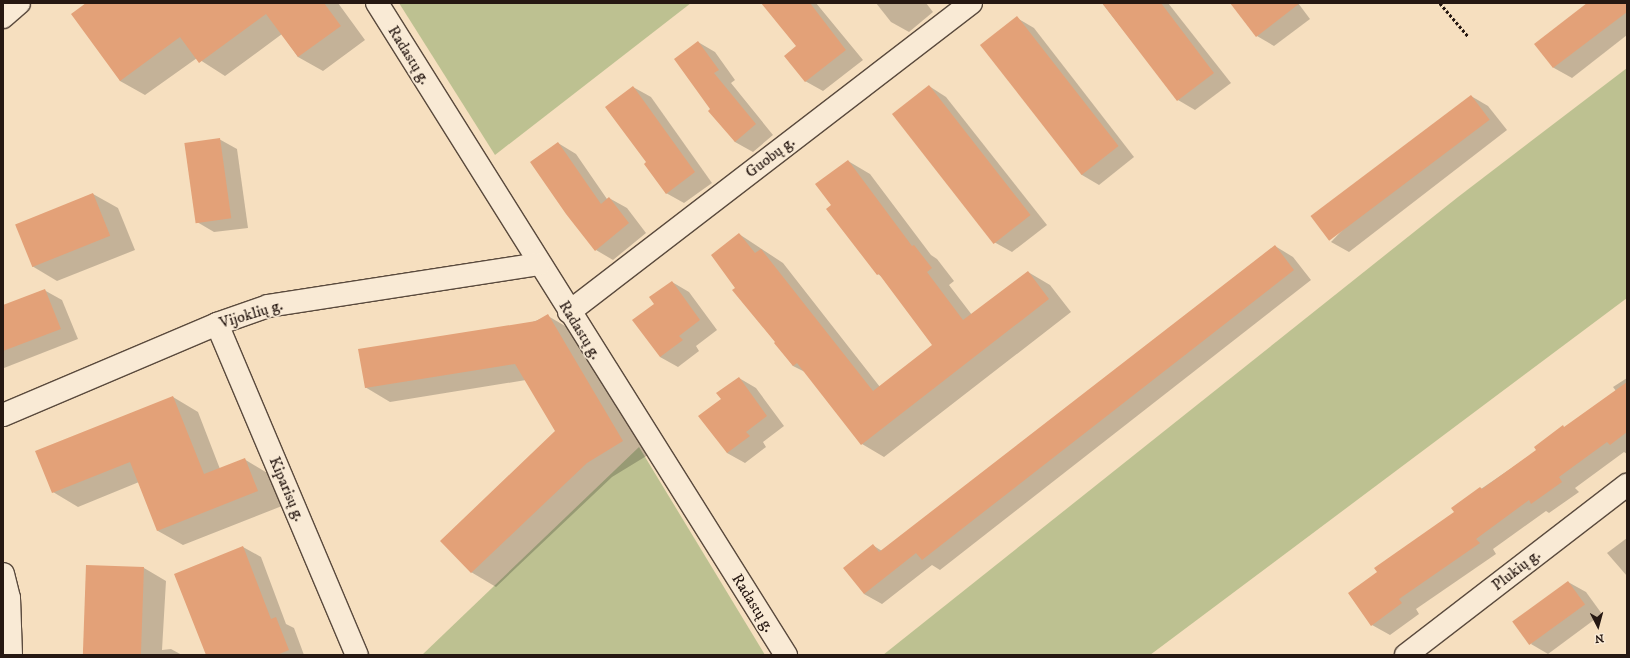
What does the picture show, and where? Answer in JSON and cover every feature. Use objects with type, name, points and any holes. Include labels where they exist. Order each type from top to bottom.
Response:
[{"type":"street","points":[[3,17],[19,3]]},
{"type":"street","name":"Radastų g.","points":[[377,3],[569,312],[786,655]]},
{"type":"street","name":"Guobų g.","points":[[569,312],[971,3]]},
{"type":"street","name":"Vijoklių g.","points":[[3,415],[217,324],[268,306],[539,264]]},
{"type":"street","name":"Kiparisų g.","points":[[217,324],[357,655]]},
{"type":"street","name":"Plukių g.","points":[[1406,655],[1627,485]]},
{"type":"street","points":[[3,574],[9,598],[11,655]]},
{"type":"path","points":[[1440,3],[1468,36]]},
{"type":"green space","points":[[399,3],[691,3],[495,155]]},
{"type":"green space","points":[[1627,68],[1627,298],[1150,655],[883,655],[1458,197]]},
{"type":"green space","points":[[639,447],[765,655],[422,655]]},
{"type":"building","points":[[86,3],[324,3],[341,26],[298,57],[266,14],[199,63],[180,37],[120,81],[71,14]]},
{"type":"building","points":[[761,3],[810,3],[846,50],[805,82],[784,56],[796,46]]},
{"type":"building","points":[[1102,3],[1161,3],[1214,73],[1177,101]]},
{"type":"building","points":[[1230,3],[1300,3],[1256,37]]},
{"type":"building","points":[[1587,3],[1627,3],[1627,12],[1553,68],[1534,44]]},
{"type":"building","points":[[1017,16],[1119,146],[1082,175],[980,45]]},
{"type":"building","points":[[698,41],[719,70],[714,73],[756,124],[735,142],[708,111],[710,109],[674,59]]},
{"type":"building","points":[[929,85],[1031,215],[994,244],[892,114]]},
{"type":"building","points":[[633,86],[695,172],[666,194],[644,164],[646,162],[605,107]]},
{"type":"building","points":[[1471,95],[1490,120],[1329,241],[1310,216]]},
{"type":"building","points":[[220,138],[231,218],[196,223],[184,143]]},
{"type":"building","points":[[558,142],[601,204],[609,197],[629,223],[595,251],[566,214],[530,162]]},
{"type":"building","points":[[848,160],[912,246],[914,245],[932,268],[927,272],[963,320],[1028,271],[1049,299],[861,445],[797,363],[793,366],[732,290],[735,288],[711,255],[739,233],[755,253],[761,249],[873,391],[932,345],[879,274],[877,275],[826,209],[831,205],[815,184]]},
{"type":"building","points":[[93,193],[110,236],[32,267],[15,224]]},
{"type":"building","points":[[1275,245],[1294,270],[922,560],[916,553],[864,594],[843,568],[873,544],[879,552]]},
{"type":"building","points":[[672,281],[700,320],[679,336],[683,340],[660,357],[632,320],[654,304],[649,297]]},
{"type":"building","points":[[45,289],[61,329],[3,351],[3,305]]},
{"type":"building","points":[[548,314],[623,441],[587,463],[471,573],[440,541],[555,431],[515,364],[365,388],[358,349],[536,321]]},
{"type":"building","points":[[739,377],[767,416],[746,432],[750,436],[727,453],[698,416],[721,399],[716,393]]},
{"type":"building","points":[[1627,382],[1627,432],[1610,445],[1607,442],[1559,477],[1562,482],[1531,504],[1529,500],[1476,539],[1480,543],[1399,599],[1402,603],[1371,626],[1348,593],[1377,572],[1374,568],[1454,512],[1451,508],[1480,487],[1482,489],[1536,450],[1534,447],[1563,425],[1564,427]]},
{"type":"building","points":[[173,396],[204,474],[245,458],[258,491],[157,531],[130,462],[52,493],[35,451]]},
{"type":"building","points":[[243,546],[271,619],[276,617],[289,650],[277,655],[206,655],[174,574]]},
{"type":"building","points":[[86,565],[144,567],[141,655],[83,655]]},
{"type":"building","points":[[1568,581],[1585,604],[1529,645],[1512,622]]}]
